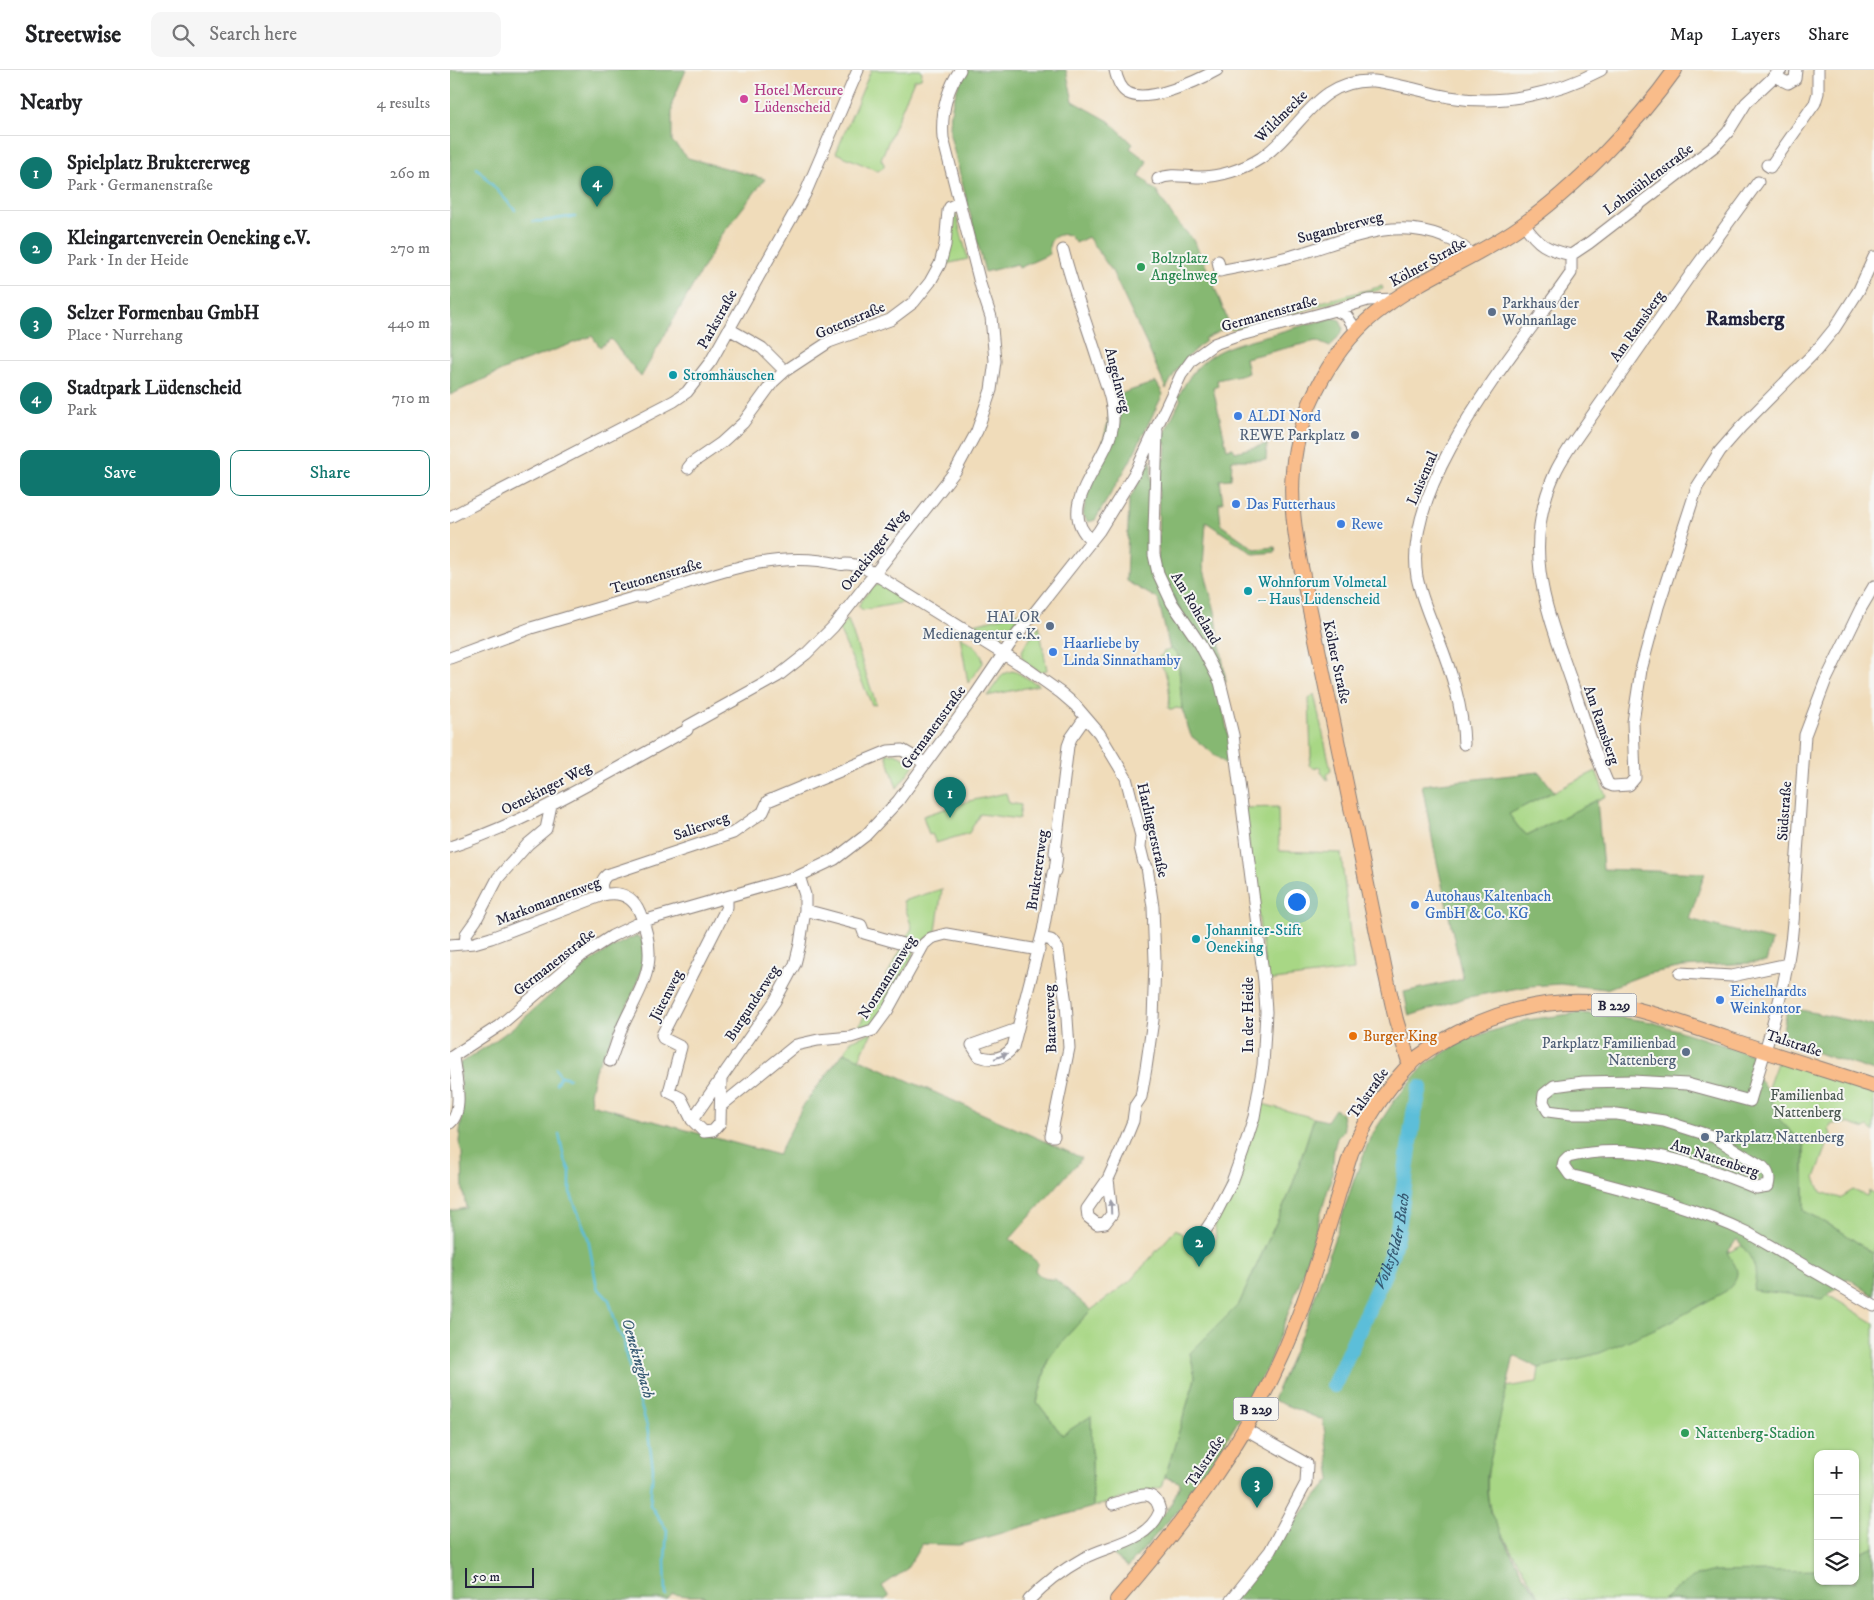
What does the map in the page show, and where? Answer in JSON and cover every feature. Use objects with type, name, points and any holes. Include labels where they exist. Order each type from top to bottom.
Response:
[{"type":"main road","name":"Kölner Straße","points":[[1410,1065],[1385,971],[1305,588],[1292,508],[1294,461],[1305,413],[1330,367],[1357,331],[1369,319],[1396,299],[1524,224],[1577,180],[1633,122],[1675,70]]},
{"type":"main road","name":"Talstraße","points":[[1117,1600],[1200,1499],[1244,1429],[1284,1352],[1298,1317],[1358,1137],[1372,1111],[1410,1065],[1424,1052],[1458,1032],[1516,1009],[1567,1002],[1603,1003],[1623,1006],[1664,1017],[1874,1086]]},
{"type":"street","name":"Parkstraße","points":[[450,517],[679,398],[694,384],[711,361],[807,191],[858,70]]},
{"type":"street","name":"Oenekinger Weg","points":[[450,847],[513,823],[551,805],[687,730],[688,726],[778,676],[816,646],[845,613],[873,574],[958,468],[977,431],[991,390],[996,361],[991,317],[959,204],[946,151],[942,124],[947,96],[960,70]]},
{"type":"street","points":[[1115,70],[1124,90],[1130,94],[1143,96],[1182,87],[1217,70]]},
{"type":"street","name":"Wildmecke","points":[[1158,179],[1167,175],[1212,176],[1249,164],[1274,147],[1324,95],[1337,87],[1356,81],[1378,81],[1462,99],[1498,100],[1527,96],[1559,88],[1601,70]]},
{"type":"street","name":"Lohmühlenstraße","points":[[1571,255],[1716,145],[1729,130],[1746,103],[1778,73],[1788,83],[1795,79],[1796,70]]},
{"type":"street","points":[[1767,165],[1770,167],[1775,162],[1815,103],[1818,93],[1818,70]]},
{"type":"street","name":"Am Ramsberg","points":[[1758,182],[1693,271],[1570,447],[1555,473],[1544,505],[1538,540],[1538,564],[1543,597],[1591,741],[1608,784],[1613,786],[1629,785],[1635,778],[1634,722],[1641,670],[1658,607],[1697,487],[1719,452],[1817,350],[1834,329],[1859,290],[1874,257]]},
{"type":"street","name":"Gotenstraße","points":[[688,468],[692,463],[721,443],[743,423],[773,382],[786,371],[829,342],[890,320],[914,302],[938,269],[944,251],[948,211],[950,207],[959,204]]},
{"type":"street","points":[[1524,224],[1540,244],[1549,249],[1571,255]]},
{"type":"street","name":"Sugambrerweg","points":[[1218,261],[1220,271],[1292,255],[1377,230],[1393,228],[1417,229],[1439,235],[1463,246],[1472,256]]},
{"type":"street","name":"Angelnweg","points":[[1063,250],[1113,411],[1109,441],[1086,484],[1079,504],[1079,522],[1085,534],[1091,540]]},
{"type":"street","name":"Luisental","points":[[1464,744],[1452,676],[1421,592],[1417,576],[1416,546],[1419,527],[1427,497],[1456,440],[1484,394],[1571,273],[1571,255]]},
{"type":"street","name":"Germanenstraße","points":[[450,1123],[457,1114],[458,1106],[451,1058],[501,1024],[581,956],[612,936],[644,921],[799,876],[835,859],[865,836],[898,801],[1031,616],[1091,540],[1136,471],[1181,375],[1192,360],[1207,348],[1237,336],[1376,299],[1396,299]]},
{"type":"street","points":[[1352,305],[1361,308],[1369,319]]},
{"type":"street","name":"Germanenstraße","points":[[1335,310],[1346,315],[1357,331]]},
{"type":"street","points":[[728,329],[762,348],[786,371]]},
{"type":"street","name":"Am Roheland","points":[[1157,427],[1154,532],[1156,564],[1169,596],[1200,644],[1220,682],[1230,720],[1237,771]]},
{"type":"street","name":"Teutonenstraße","points":[[450,658],[567,617],[754,563],[807,558],[860,566],[873,574]]},
{"type":"street","name":"Harlingerstraße","points":[[873,574],[1003,654],[1061,693],[1099,733],[1126,778],[1141,836],[1140,847],[1148,870],[1154,920],[1155,983],[1153,1020],[1141,1097],[1134,1110],[1133,1121],[1108,1179]]},
{"type":"street","name":"Südstraße","points":[[1764,1051],[1788,964],[1794,918],[1805,736],[1825,682],[1861,608],[1874,586]]},
{"type":"street","name":"Bruktererweg","points":[[1017,1029],[1042,938],[1053,874],[1055,872],[1068,746],[1071,738],[1085,718]]},
{"type":"street","name":"Salierweg","points":[[603,894],[601,885],[607,875],[733,833],[763,812],[768,801],[848,766],[883,752],[898,750],[908,752],[925,763]]},
{"type":"street","name":"In der Heide","points":[[1190,1239],[1203,1234],[1206,1230],[1232,1182],[1254,1118],[1263,1065],[1266,1019],[1264,981],[1237,771]]},
{"type":"street","points":[[466,944],[466,934],[476,920],[498,878],[528,844],[546,829],[551,805]]},
{"type":"street","name":"Burgunderweg","points":[[692,1120],[775,1001],[795,964],[806,910],[805,895],[799,876]]},
{"type":"street","name":"Markomannenweg","points":[[450,945],[482,941],[603,894],[618,893],[629,897],[638,908],[644,921],[650,951],[648,969],[645,981],[615,1045],[610,1060]]},
{"type":"street","name":"Jütenweg","points":[[692,1120],[681,1098],[669,1092],[681,1047],[663,1038],[662,1035],[727,907],[727,897]]},
{"type":"street","points":[[806,910],[861,925],[864,933],[920,949]]},
{"type":"street","name":"Normannenweg","points":[[722,1105],[796,1046],[818,1040],[851,1037],[873,1030],[887,1011],[920,949],[931,938],[946,934],[1039,950]]},
{"type":"street","name":"Bataverweg","points":[[1042,938],[1051,940],[1058,949],[1068,1025],[1069,1048],[1051,1136],[1054,1136]]},
{"type":"street","points":[[1680,973],[1732,976],[1788,964]]},
{"type":"street","name":"Am Nattenberg","points":[[1764,1051],[1750,1101],[1688,1084],[1632,1080],[1583,1082],[1554,1086],[1544,1094],[1543,1102],[1548,1111],[1571,1114],[1617,1114],[1664,1121],[1714,1137],[1763,1167],[1768,1173],[1768,1186],[1756,1188],[1714,1171],[1663,1156],[1606,1152],[1576,1155],[1564,1160],[1565,1170],[1570,1175],[1656,1198],[1720,1220],[1748,1233],[1874,1306]]},
{"type":"street","points":[[692,1120],[704,1132],[713,1130],[720,1123],[722,1105],[721,1080]]},
{"type":"street","points":[[1230,1600],[1270,1550],[1306,1483],[1307,1464],[1244,1429]]},
{"type":"street","points":[[1029,1600],[1056,1576],[1083,1559],[1142,1533],[1154,1521],[1160,1511],[1158,1500],[1150,1494],[1144,1494],[1113,1504]]},
{"type":"green space","points":[[450,70],[686,70],[672,103],[672,141],[688,158],[765,179],[721,236],[641,377],[611,339],[600,347],[592,336],[512,366],[450,395]]},
{"type":"green space","points":[[871,70],[921,70],[922,73],[921,78],[914,80],[881,159],[884,167],[878,171],[836,153]]},
{"type":"green space","points":[[967,70],[1066,70],[1073,101],[1109,121],[1133,144],[1130,148],[1147,161],[1139,177],[1147,181],[1150,187],[1156,190],[1173,217],[1194,241],[1230,326],[1204,339],[1206,341],[1183,362],[1166,389],[1112,271],[1088,237],[1076,243],[1069,235],[1056,236],[1049,245],[1050,254],[1019,268],[1017,264],[985,272],[950,135],[953,101]]},
{"type":"green space","points":[[955,211],[968,259],[946,264],[952,214]]},
{"type":"green space","points":[[1382,286],[1383,289],[1231,330],[1230,326]]},
{"type":"green space","points":[[1333,318],[1340,320],[1343,328],[1330,347],[1316,341],[1245,358],[1248,373],[1217,380],[1218,386],[1213,388],[1227,449],[1233,448],[1235,452],[1267,444],[1266,460],[1232,460],[1231,479],[1220,480],[1223,503],[1219,503],[1221,525],[1255,549],[1275,547],[1276,552],[1254,554],[1206,522],[1203,566],[1215,611],[1226,682],[1174,602],[1158,564],[1159,459],[1165,459],[1166,443],[1160,442],[1181,399],[1178,397],[1186,382],[1205,361],[1226,348],[1239,343]]},
{"type":"green space","points":[[1156,382],[1163,394],[1129,463],[1095,520],[1088,522],[1083,515],[1087,495],[1095,477],[1114,396]]},
{"type":"green space","points":[[1151,460],[1152,555],[1218,682],[1235,771],[1191,736],[1182,709],[1178,655],[1172,649],[1170,650],[1158,599],[1126,581],[1129,500]]},
{"type":"green space","points":[[880,584],[906,602],[863,610],[858,606],[872,587]]},
{"type":"green space","points":[[1022,612],[1009,629],[999,637],[986,635],[966,626]]},
{"type":"green space","points":[[848,619],[876,704],[872,705],[839,629]]},
{"type":"green space","points":[[1039,625],[1047,670],[1040,672],[1022,657],[1023,649]]},
{"type":"green space","points":[[960,636],[976,647],[981,654],[983,663],[968,683]]},
{"type":"green space","points":[[1172,649],[1178,655],[1182,709],[1176,708],[1172,710],[1168,708],[1168,682],[1165,672],[1161,665],[1154,660],[1163,652]]},
{"type":"green space","points":[[1012,671],[1039,685],[987,696],[1003,674]]},
{"type":"green space","points":[[1314,694],[1331,770],[1327,775],[1328,781],[1321,772],[1320,767],[1313,768],[1309,765],[1311,756],[1309,699]]},
{"type":"green space","points":[[895,753],[914,762],[914,765],[897,788],[886,754]]},
{"type":"green space","points":[[1596,771],[1606,796],[1527,835],[1508,814]]},
{"type":"green space","points":[[1539,772],[1554,791],[1509,814],[1519,828],[1527,835],[1597,800],[1603,869],[1705,873],[1689,919],[1772,941],[1766,962],[1683,967],[1646,974],[1606,989],[1560,984],[1530,986],[1468,997],[1409,1016],[1404,992],[1463,979],[1422,785]]},
{"type":"green space","points":[[1006,793],[1009,803],[1021,805],[1019,819],[980,814],[969,833],[936,843],[932,834],[929,835],[923,816],[969,801]]},
{"type":"green space","points":[[1278,807],[1279,851],[1341,853],[1354,970],[1267,981],[1244,808]]},
{"type":"green space","points":[[942,889],[936,931],[917,946],[904,942],[912,928],[903,901]]},
{"type":"green space","points":[[636,936],[642,939],[645,958],[634,992],[595,1070],[590,1093],[591,1104],[778,1155],[804,1104],[844,1052],[1082,1158],[1010,1239],[1038,1263],[1035,1270],[1041,1276],[1055,1279],[1091,1310],[1048,1359],[1037,1402],[1062,1435],[1091,1416],[1093,1507],[959,1545],[922,1544],[906,1570],[882,1586],[889,1597],[884,1600],[704,1600],[705,1596],[673,1594],[667,1600],[450,1600],[450,1211],[466,1208],[463,1190],[462,1153],[459,1142],[462,1114],[460,1063],[508,1031],[590,962],[604,952]]},
{"type":"green space","points":[[903,946],[916,949],[885,1009],[874,1022],[855,1033]]},
{"type":"green space","points":[[1788,1007],[1874,1026],[1874,1071],[1780,1041]]},
{"type":"green space","points":[[1578,1013],[1652,1022],[1754,1055],[1757,1076],[1767,1090],[1779,1119],[1804,1145],[1804,1211],[1839,1230],[1874,1254],[1874,1296],[1848,1278],[1822,1300],[1813,1297],[1753,1290],[1755,1268],[1750,1257],[1737,1239],[1727,1253],[1737,1273],[1737,1277],[1731,1286],[1726,1291],[1668,1323],[1600,1353],[1539,1368],[1514,1356],[1487,1475],[1487,1493],[1490,1512],[1520,1570],[1541,1600],[1226,1600],[1243,1583],[1331,1479],[1323,1420],[1273,1400],[1306,1323],[1370,1138],[1394,1101],[1426,1064],[1464,1040],[1527,1020]]},
{"type":"green space","points":[[872,1032],[859,1059],[844,1052],[851,1041]]},
{"type":"green space","name":"Familienbad Nattenberg","points":[[1778,1060],[1874,1095],[1874,1132],[1868,1127],[1865,1129],[1847,1123],[1831,1125],[1829,1129],[1831,1135],[1815,1178],[1821,1192],[1840,1198],[1853,1190],[1867,1196],[1869,1191],[1874,1193],[1874,1254],[1839,1230],[1804,1211],[1804,1145],[1779,1119],[1767,1090]]},
{"type":"green space","points":[[1259,1103],[1314,1118],[1291,1190],[1239,1304],[1190,1353],[1195,1376],[1194,1382],[1162,1487],[1093,1507],[1091,1417],[1062,1435],[1037,1402],[1048,1360],[1060,1343],[1091,1310],[1130,1281],[1176,1229],[1197,1247],[1207,1248],[1212,1245],[1216,1238],[1215,1224]]},
{"type":"green space","points":[[1335,1109],[1342,1114],[1344,1127],[1337,1138],[1334,1149],[1332,1176],[1302,1276],[1267,1367],[1248,1405],[1198,1485],[1190,1488],[1189,1497],[1128,1567],[1111,1553],[1163,1515],[1170,1506],[1180,1485],[1179,1482],[1165,1477],[1194,1382],[1195,1376],[1190,1353],[1239,1304],[1291,1190],[1314,1118],[1327,1121]]},
{"type":"green space","name":"Nattenberg-Stadion","points":[[1745,1244],[1874,1323],[1874,1600],[1541,1600],[1494,1521],[1489,1506],[1487,1490],[1490,1454],[1506,1387],[1537,1382],[1539,1368],[1727,1253]]},
{"type":"green space","points":[[1874,1546],[1874,1600],[1663,1600],[1692,1577],[1711,1572],[1814,1570],[1814,1585],[1859,1585],[1859,1552]]},
{"type":"waterway","points":[[477,168],[515,210]]},
{"type":"waterway","points":[[533,221],[575,217]]},
{"type":"waterway","points":[[556,1068],[560,1076],[556,1084]]},
{"type":"waterway","points":[[561,1076],[569,1078]]},
{"type":"waterway","name":"Volksfelder Bach","points":[[1334,1385],[1392,1252],[1398,1229],[1414,1113],[1420,1088]]},
{"type":"waterway","name":"Oenekingbach","points":[[559,1134],[564,1158],[570,1171],[570,1192],[588,1238],[597,1287],[609,1300],[618,1331],[624,1340],[626,1356],[647,1426],[653,1468],[650,1505],[667,1530],[665,1560],[666,1595]]},
{"type":"waterway","name":"Volksfelder Bach","points":[[1397,1186],[1402,1202]]},
{"type":"place","name":"Hotel Mercure Lüdenscheid","points":[[744,99]]},
{"type":"place","name":"Stadtpark Lüdenscheid","points":[[597,207]]},
{"type":"place","name":"Bolzplatz Angelnweg","points":[[1141,267]]},
{"type":"place","name":"Parkhaus der Wohnanlage","points":[[1492,312]]},
{"type":"place","name":"Stromhäuschen","points":[[673,375]]},
{"type":"place","name":"ALDI Nord","points":[[1238,416]]},
{"type":"place","name":"REWE Parkplatz","points":[[1355,435]]},
{"type":"place","name":"Das Futterhaus","points":[[1236,504]]},
{"type":"place","name":"Rewe","points":[[1341,524]]},
{"type":"place","name":"Wohnforum Volmetal – Haus Lüdenscheid","points":[[1248,591]]},
{"type":"place","name":"HALOR Medienagentur e.K.","points":[[1050,626]]},
{"type":"place","name":"Haarliebe by Linda Sinnathamby","points":[[1053,652]]},
{"type":"place","name":"Spielplatz Bruktererweg","points":[[950,818]]},
{"type":"place","name":"Autohaus Kaltenbach GmbH & Co. KG","points":[[1415,905]]},
{"type":"place","name":"Johanniter-Stift Oeneking","points":[[1196,939]]},
{"type":"place","name":"Eichelhardts Weinkontor","points":[[1720,1000]]},
{"type":"place","name":"Burger King","points":[[1353,1036]]},
{"type":"place","name":"Parkplatz Familienbad Nattenberg","points":[[1686,1052]]},
{"type":"place","name":"Parkplatz Nattenberg","points":[[1705,1137]]},
{"type":"place","name":"Kleingartenverein Oeneking e.V.","points":[[1199,1267]]},
{"type":"place","name":"Nattenberg-Stadion","points":[[1685,1433]]},
{"type":"place","name":"Selzer Formenbau GmbH","points":[[1257,1508]]},
{"type":"district","name":"Ramsberg","points":[[1745,318]]}]
